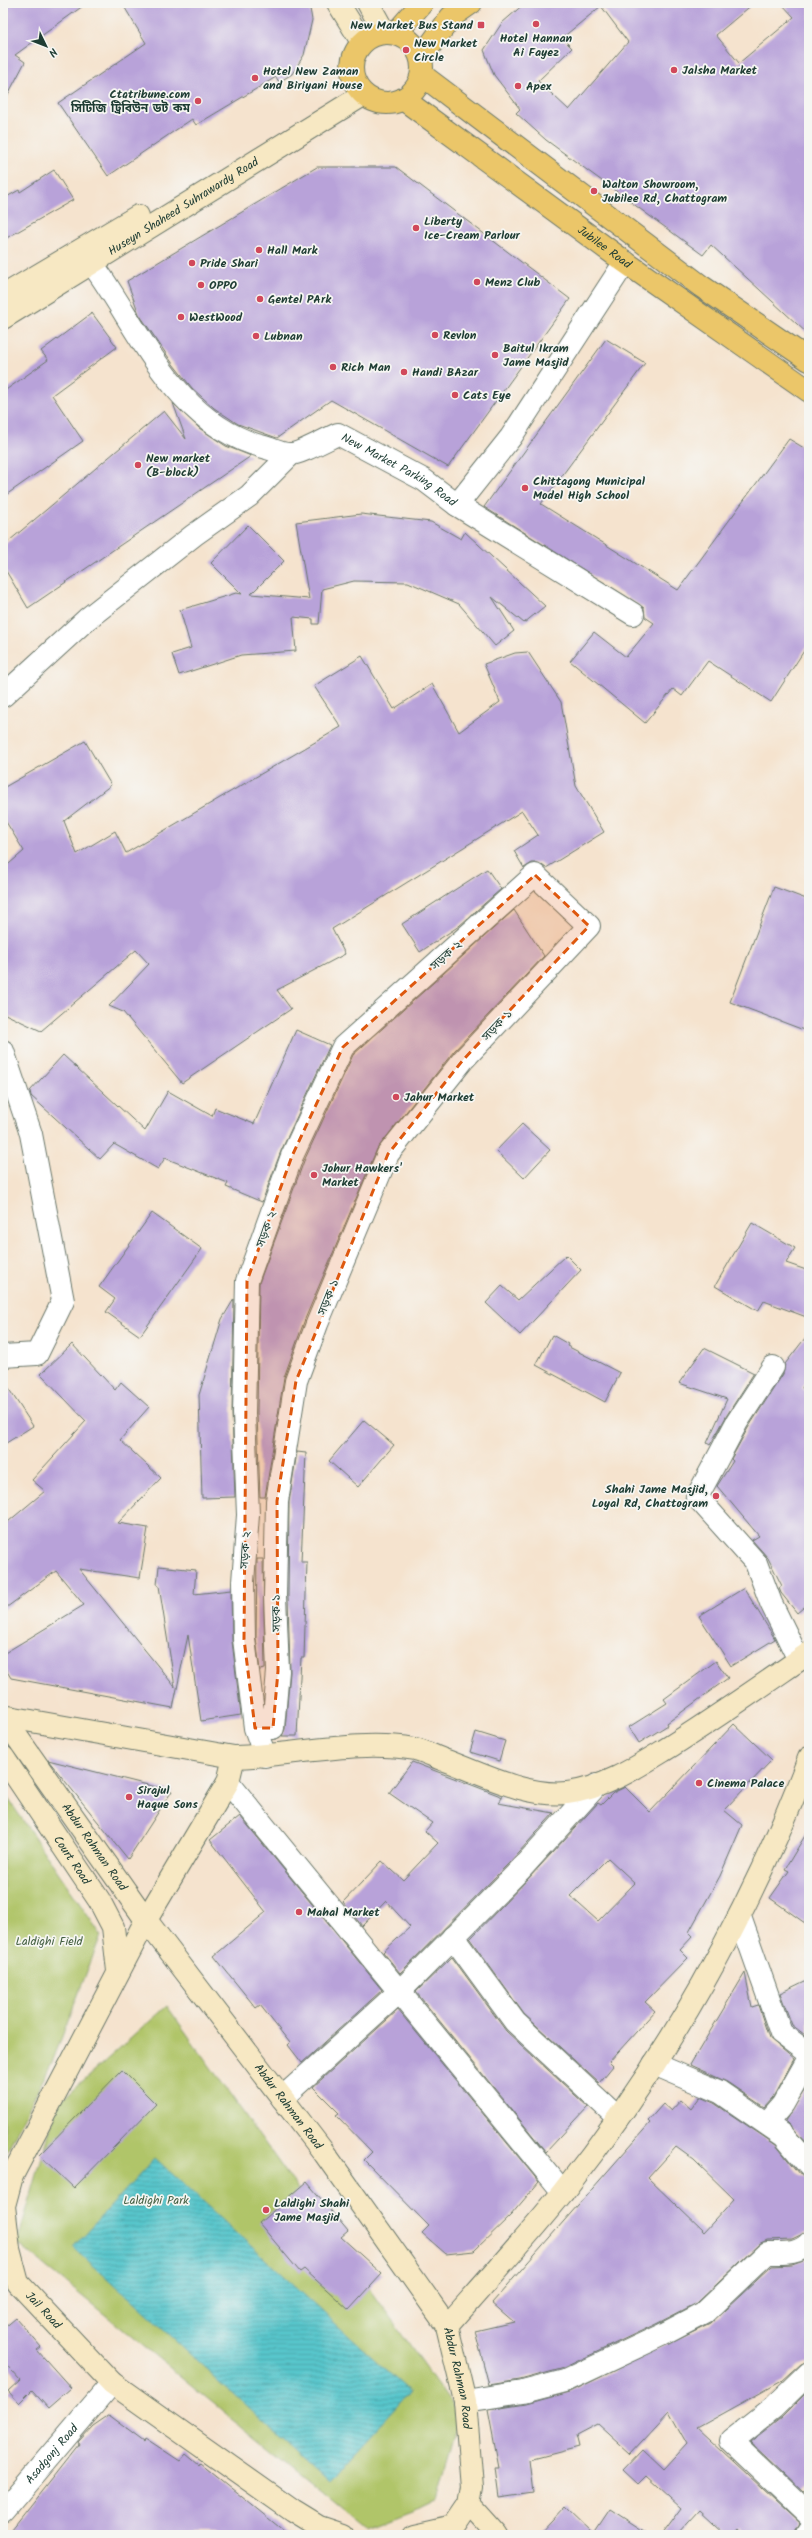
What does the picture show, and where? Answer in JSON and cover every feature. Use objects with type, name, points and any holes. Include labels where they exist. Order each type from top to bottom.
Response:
[{"type":"main road","points":[[338,3],[362,42]]},
{"type":"main road","points":[[368,3],[390,33]]},
{"type":"main road","points":[[390,33],[422,3]]},
{"type":"main road","points":[[471,3],[451,17],[421,66],[415,89],[403,99],[383,103],[360,90],[352,75],[352,63],[355,52],[362,42],[372,36],[390,33],[407,38],[416,47],[421,66],[701,286],[809,360]]},
{"type":"main road","points":[[3,296],[360,90]]},
{"type":"main road","name":"Huseyn Shaheed Suhrawardy Road","points":[[3,318],[360,90]]},
{"type":"main road","name":"Jubilee Road","points":[[403,99],[625,262],[809,391]]},
{"type":"main road","points":[[3,1716],[234,1757],[265,1756],[341,1746],[378,1746],[416,1750],[515,1786],[544,1794],[568,1793],[596,1785],[633,1769],[693,1732],[804,1657]]},
{"type":"main road","name":"Abdur Rahman Road","points":[[3,1716],[146,1920],[325,2154],[447,2326],[465,2401],[472,2487],[469,2504],[454,2532]]},
{"type":"main road","name":"Court Road","points":[[3,1757],[99,1900],[113,1927],[118,1971]]},
{"type":"main road","name":"Jail Road","points":[[234,1757],[228,1782],[146,1920],[118,1971],[12,2176],[4,2206],[9,2249],[18,2283],[106,2389],[293,2511],[319,2527],[343,2535]]},
{"type":"main road","points":[[447,2326],[563,2192],[654,2064],[740,1917],[809,1760]]},
{"type":"main road","points":[[469,2504],[498,2535]]},
{"type":"main road","points":[[414,2535],[454,2532]]},
{"type":"street","points":[[91,262],[145,348],[177,392],[208,421],[248,443],[291,454]]},
{"type":"street","name":"New Market Parking Road","points":[[291,454],[338,434],[424,480],[457,505],[511,437],[625,262]]},
{"type":"street","points":[[3,696],[86,619],[194,535],[249,496],[291,454]]},
{"type":"street","points":[[457,505],[633,614]]},
{"type":"street","name":"সড়ক ২","points":[[255,1728],[244,1618],[243,1582],[248,1515],[244,1413],[247,1281],[292,1156],[343,1046],[535,875],[568,908]]},
{"type":"street","name":"সড়ক ১","points":[[255,1728],[273,1728],[278,1671],[275,1596],[277,1501],[296,1380],[317,1324],[388,1154],[463,1060],[589,926],[568,908]]},
{"type":"street","points":[[3,1051],[31,1134],[63,1301],[37,1354],[3,1356]]},
{"type":"street","points":[[773,1367],[737,1422],[697,1497],[756,1563],[771,1603],[804,1657]]},
{"type":"street","points":[[255,1728],[265,1756]]},
{"type":"street","points":[[228,1782],[563,2192]]},
{"type":"street","points":[[282,2098],[399,1992],[519,1871],[596,1785]]},
{"type":"street","points":[[740,1917],[781,2033],[809,2054]]},
{"type":"street","points":[[453,1937],[515,2022],[617,2117]]},
{"type":"street","points":[[767,2123],[783,2104],[809,2058]]},
{"type":"street","points":[[654,2064],[720,2092],[784,2136],[809,2166]]},
{"type":"street","points":[[465,2401],[523,2392],[565,2381],[704,2312],[768,2253],[794,2253],[803,2250],[809,2243]]},
{"type":"street","points":[[809,2373],[774,2408],[731,2441],[809,2515]]},
{"type":"street","name":"Asadgonj Road","points":[[3,2510],[106,2389]]},
{"type":"street","points":[[807,2535],[809,2531]]},
{"type":"highlighted area","points":[[535,875],[589,926],[463,1060],[388,1154],[296,1381],[277,1501],[278,1671],[273,1728],[255,1728],[244,1639],[247,1281],[292,1156],[343,1047]]},
{"type":"green space","name":"Laldighi Field","points":[[3,1791],[101,1935],[53,2060],[3,2159]]},
{"type":"green space","name":"Laldighi Park","points":[[167,2006],[460,2416],[437,2501],[366,2528],[17,2243],[58,2103]]},
{"type":"water","points":[[155,2158],[410,2392],[328,2481],[73,2247]]},
{"type":"building","points":[[3,3],[87,3],[15,55],[25,62],[3,104]]},
{"type":"building","points":[[122,3],[309,3],[312,20],[304,55],[292,74],[279,82],[276,77],[196,125],[192,119],[108,176],[58,103],[146,43]]},
{"type":"building","points":[[525,3],[754,3],[716,35],[739,63],[794,17],[781,3],[809,3],[809,335],[711,245],[703,255],[546,140],[516,113],[520,109],[494,75],[484,50],[502,23]],"holes":[[[601,6],[628,42],[569,110],[538,81],[572,48],[562,38]]]},
{"type":"building","points":[[317,167],[396,167],[570,299],[448,467],[331,400],[277,438],[238,424],[214,408],[192,388],[173,364],[139,314],[127,281]]},
{"type":"building","points":[[54,170],[73,200],[3,240],[3,199],[19,190],[20,192]]},
{"type":"building","points":[[92,313],[117,347],[52,395],[83,441],[3,497],[3,392],[48,360],[41,351]]},
{"type":"building","points":[[606,339],[645,363],[541,504],[678,590],[789,439],[809,451],[809,643],[771,702],[708,661],[682,696],[673,689],[645,723],[570,661],[594,632],[626,657],[654,623],[645,617],[644,608],[484,507]]},
{"type":"building","points":[[173,403],[199,428],[226,446],[251,456],[28,608],[3,566],[3,546],[164,411],[186,439]]},
{"type":"building","points":[[361,514],[431,522],[461,539],[465,532],[545,606],[524,623],[492,597],[514,631],[495,646],[459,604],[408,582],[354,581],[322,589],[319,624],[313,624],[313,619],[293,617],[296,651],[241,655],[179,675],[172,654],[191,648],[180,610],[236,593],[242,594],[211,563],[248,525],[284,561],[251,594],[309,599],[296,522]]},
{"type":"building","points":[[528,652],[561,702],[576,786],[604,832],[546,868],[539,863],[532,863],[524,868],[514,851],[538,835],[522,811],[332,929],[345,954],[277,990],[291,1009],[182,1083],[123,1012],[109,1006],[149,964],[136,950],[41,1031],[3,1013],[3,869],[24,851],[3,817],[3,788],[85,741],[111,785],[64,821],[77,854],[115,831],[126,853],[341,727],[314,686],[362,656],[394,709],[432,684],[459,732],[500,702],[484,664],[515,653]]},
{"type":"building","points":[[487,869],[501,889],[459,926],[420,952],[402,924]]},
{"type":"building","points":[[774,887],[809,900],[809,1032],[730,1002]]},
{"type":"building","points":[[514,910],[544,956],[454,1051],[377,1149],[305,1319],[284,1377],[265,1497],[260,1497],[257,1413],[259,1283],[304,1161],[353,1055]]},
{"type":"building","points":[[296,1030],[330,1045],[281,1151],[262,1202],[226,1187],[228,1183],[165,1158],[158,1169],[114,1144],[100,1159],[31,1096],[30,1091],[63,1055],[145,1131],[168,1091],[212,1116],[215,1108],[254,1124]]},
{"type":"building","points":[[522,1124],[550,1150],[524,1178],[496,1151]]},
{"type":"building","points":[[152,1213],[202,1249],[140,1336],[106,1312],[115,1299],[99,1287]]},
{"type":"building","points":[[752,1223],[795,1248],[786,1263],[809,1271],[809,1318],[764,1301],[758,1311],[715,1286]]},
{"type":"building","points":[[566,1255],[581,1270],[520,1335],[486,1303],[502,1286],[518,1300]]},
{"type":"building","points":[[234,1299],[232,1413],[235,1497],[202,1498],[199,1395],[222,1319]]},
{"type":"building","points":[[809,1333],[809,1376],[802,1388],[809,1393],[809,1603],[797,1613],[781,1593],[779,1588],[782,1586],[768,1558],[752,1540],[759,1536],[717,1486],[733,1461],[731,1459],[748,1428],[783,1374],[785,1364]]},
{"type":"building","points":[[552,1335],[568,1344],[567,1346],[620,1373],[605,1402],[536,1365]]},
{"type":"building","points":[[72,1344],[115,1390],[121,1382],[149,1407],[120,1440],[161,1478],[118,1523],[148,1528],[140,1578],[79,1569],[175,1687],[159,1586],[157,1585],[159,1566],[196,1570],[194,1594],[231,1590],[232,1641],[241,1715],[201,1721],[188,1635],[173,1708],[11,1678],[3,1665],[3,1654],[84,1605],[56,1571],[3,1610],[3,1526],[45,1491],[32,1480],[86,1421],[41,1374]]},
{"type":"building","points":[[704,1348],[754,1373],[710,1445],[707,1443],[727,1399],[679,1383]]},
{"type":"building","points":[[3,1380],[33,1426],[3,1445]]},
{"type":"building","points":[[364,1420],[394,1445],[358,1487],[329,1461]]},
{"type":"building","points":[[297,1452],[306,1453],[301,1562],[307,1562],[304,1658],[301,1658],[297,1736],[282,1736],[285,1729],[290,1672],[288,1596],[289,1502]]},
{"type":"building","points":[[257,1559],[263,1559],[265,1669],[260,1670],[256,1638]]},
{"type":"building","points":[[744,1588],[775,1639],[731,1666],[699,1616]]},
{"type":"building","points":[[716,1661],[728,1678],[667,1723],[668,1725],[639,1743],[629,1727],[667,1703],[664,1699]]},
{"type":"building","points":[[734,1724],[772,1760],[724,1810],[742,1825],[720,1876],[689,1932],[693,1936],[680,1950],[688,1958],[645,2002],[655,2011],[609,2062],[613,2066],[599,2083],[524,2014],[470,1939],[598,1803],[601,1805],[613,1793],[625,1787],[650,1812]],"holes":[[[608,1858],[635,1883],[598,1921],[570,1896]]]},
{"type":"building","points":[[476,1732],[505,1741],[499,1761],[470,1752]]},
{"type":"building","points":[[48,1760],[172,1791],[128,1859]]},
{"type":"building","points":[[412,1762],[503,1797],[498,1803],[554,1813],[510,1862],[400,1973],[383,1952],[410,1927],[386,1901],[362,1926],[343,1902],[382,1861],[403,1880],[438,1843],[425,1831],[432,1823],[389,1793]]},
{"type":"building","points":[[240,1816],[382,1990],[302,2063],[288,2045],[290,2043],[260,2005],[256,2008],[214,1956],[266,1912],[210,1840]]},
{"type":"building","points":[[809,1829],[809,1926],[770,1898],[789,1871],[785,1869]]},
{"type":"building","points":[[452,1957],[506,2031],[588,2107],[546,2152],[416,1992]]},
{"type":"building","points":[[745,1973],[752,2007],[758,2005],[769,2038],[794,2059],[773,2097],[764,2107],[727,2082],[690,2065]]},
{"type":"building","points":[[809,1979],[809,2038],[792,2025],[780,1993]]},
{"type":"building","points":[[398,2010],[539,2182],[511,2215],[474,2251],[446,2254],[422,2233],[429,2226],[364,2160],[372,2152],[336,2115],[339,2113],[313,2087]]},
{"type":"building","points":[[122,2070],[156,2104],[74,2188],[39,2155]]},
{"type":"building","points":[[809,2083],[809,2146],[785,2121]]},
{"type":"building","points":[[700,2097],[714,2103],[776,2145],[799,2174],[809,2178],[809,2231],[792,2239],[767,2240],[759,2244],[697,2303],[656,2324],[561,2369],[520,2380],[489,2385],[475,2331],[514,2322],[492,2303],[650,2123],[648,2121],[663,2104],[671,2111],[681,2100],[691,2109]],"holes":[[[676,2147],[694,2160],[734,2199],[704,2232],[648,2178]]]},
{"type":"building","points":[[307,2182],[348,2231],[341,2237],[382,2274],[349,2310],[304,2269],[300,2272],[259,2223]]},
{"type":"building","points":[[809,2259],[809,2361],[801,2364],[782,2381],[697,2428],[800,2523],[793,2535],[744,2535],[737,2528],[730,2535],[727,2535],[700,2510],[677,2535],[661,2535],[681,2508],[646,2476],[638,2484],[623,2470],[643,2449],[664,2469],[687,2444],[669,2412],[630,2454],[597,2424],[576,2435],[579,2447],[529,2460],[533,2493],[499,2498],[495,2468],[499,2468],[488,2410],[526,2404],[570,2392],[710,2324],[772,2266],[792,2265]]},
{"type":"building","points":[[16,2318],[41,2347],[37,2350],[71,2388],[48,2408],[32,2390],[19,2403],[8,2391],[20,2380],[3,2361],[3,2329]]},
{"type":"building","points":[[809,2390],[809,2484],[802,2491],[750,2442],[782,2417]]},
{"type":"building","points":[[109,2415],[144,2441],[145,2438],[180,2461],[186,2454],[199,2465],[200,2463],[289,2535],[7,2535],[79,2444],[78,2442],[93,2426]]},
{"type":"building","points":[[566,2506],[594,2533],[610,2509],[650,2535],[539,2535]]},
{"type":"place","name":"Hotel Hannan Ai Fayez","points":[[536,24]]},
{"type":"place","name":"New Market Bus Stand","points":[[481,25]]},
{"type":"place","name":"New Market Circle","points":[[406,50]]},
{"type":"place","name":"Jalsha Market","points":[[674,70]]},
{"type":"place","name":"Hotel New Zaman and Biriyani House","points":[[255,78]]},
{"type":"place","name":"Apex","points":[[518,86]]},
{"type":"place","name":"Ctgtribune.com সিটিজি ট্রিবিউন ডট কম","points":[[198,101]]},
{"type":"place","name":"Walton Showroom, Jubilee Rd, Chattogram","points":[[594,191]]},
{"type":"place","name":"Liberty Ice-Cream Parlour","points":[[416,228]]},
{"type":"place","name":"Hall Mark","points":[[259,250]]},
{"type":"place","name":"Pride Shari","points":[[192,263]]},
{"type":"place","name":"Menz Club","points":[[477,282]]},
{"type":"place","name":"OPPO","points":[[201,285]]},
{"type":"place","name":"Gentel PArk","points":[[260,299]]},
{"type":"place","name":"WestWood","points":[[181,317]]},
{"type":"place","name":"Revlon","points":[[435,335]]},
{"type":"place","name":"Lubnan","points":[[256,336]]},
{"type":"place","name":"Baitul Ikram Jame Masjid","points":[[495,355]]},
{"type":"place","name":"Rich Man","points":[[333,367]]},
{"type":"place","name":"Handi BAzar","points":[[404,372]]},
{"type":"place","name":"Cats Eye","points":[[455,395]]},
{"type":"place","name":"New market (B-block)","points":[[138,465]]},
{"type":"place","name":"Chittagong Municipal Model High School","points":[[525,488]]},
{"type":"place","name":"Jahur Market","points":[[396,1097]]},
{"type":"place","name":"Johur Hawkers' Market","points":[[314,1175]]},
{"type":"place","name":"Shahi Jame Masjid, Loyal Rd, Chattogram","points":[[716,1496]]},
{"type":"place","name":"Cinema Palace","points":[[699,1783]]},
{"type":"place","name":"Sirajul Haque Sons","points":[[129,1797]]},
{"type":"place","name":"Mahal Market","points":[[299,1912]]},
{"type":"place","name":"Laldighi Shahi Jame Masjid","points":[[266,2210]]}]
